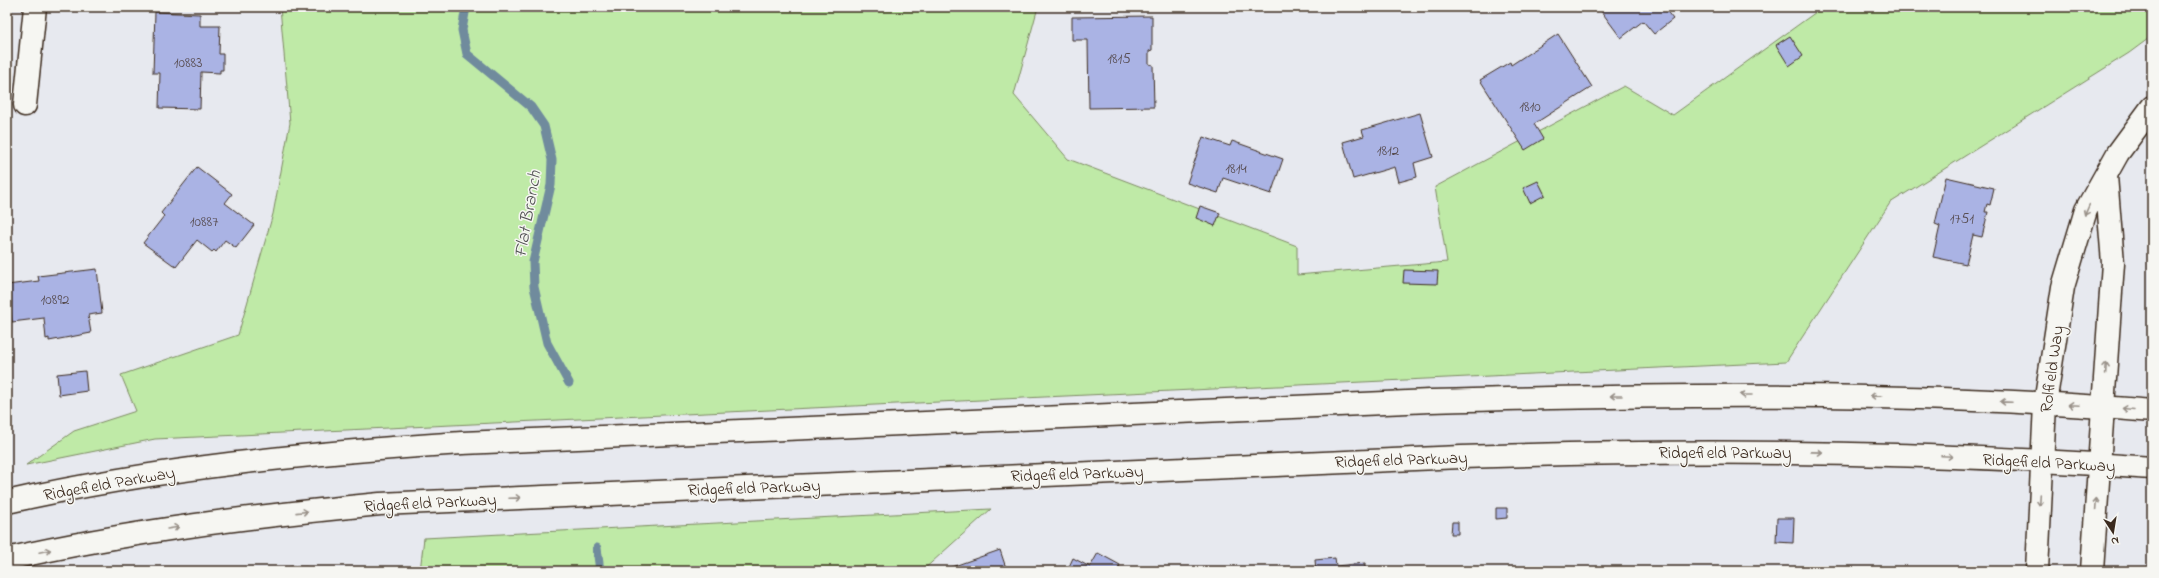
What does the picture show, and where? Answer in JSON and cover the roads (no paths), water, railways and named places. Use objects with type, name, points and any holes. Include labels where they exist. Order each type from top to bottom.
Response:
[{"type":"main road","points":[[25,105],[35,7]]},
{"type":"main road","name":"Rolfield Way","points":[[2037,571],[2044,404],[2063,287],[2086,210],[2118,153],[2152,107]]},
{"type":"main road","points":[[2092,571],[2113,263],[2106,176]]},
{"type":"main road","name":"Ridgefield Parkway","points":[[7,502],[148,474],[230,463],[315,454],[470,442],[1422,401],[1579,396],[1868,396],[2103,407],[2152,411]]},
{"type":"main road","name":"Ridgefield Parkway","points":[[7,559],[126,536],[255,516],[380,504],[454,500],[1580,453],[1814,452],[2042,461],[2152,468]]},
{"type":"waterway","name":"Flat Branch","points":[[466,7],[462,30],[467,54],[531,107],[544,126],[552,160],[551,185],[533,262],[534,287],[547,343],[569,383]]},
{"type":"waterway","name":"Flat Branch","points":[[597,548],[600,571]]}]
